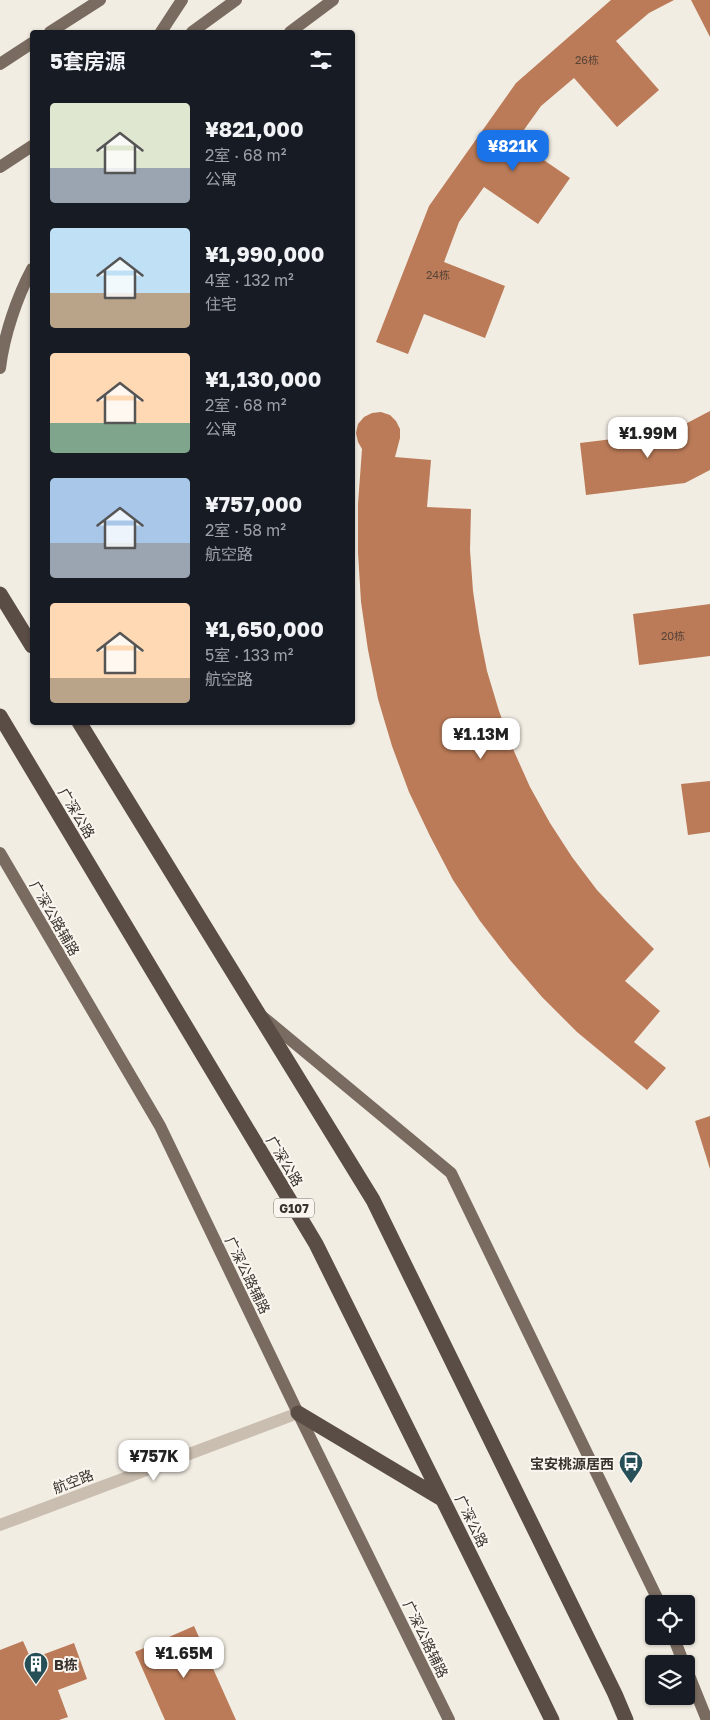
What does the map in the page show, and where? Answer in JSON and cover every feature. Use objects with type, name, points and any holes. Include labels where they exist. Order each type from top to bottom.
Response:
[{"type":"highway","points":[[0,594],[30,643]]},
{"type":"highway","name":"广深公路","points":[[0,716],[316,1244],[552,1720]]},
{"type":"highway","points":[[81,725],[373,1200],[626,1720]]},
{"type":"highway","points":[[298,1412],[443,1499]]},
{"type":"highway","points":[[615,1694],[638,1720]]},
{"type":"main road","points":[[162,30],[182,0]]},
{"type":"main road","points":[[195,30],[236,0]]},
{"type":"main road","points":[[293,30],[333,0]]},
{"type":"main road","points":[[53,30],[97,2]]},
{"type":"main road","points":[[0,64],[30,45]]},
{"type":"main road","points":[[0,167],[30,147]]},
{"type":"main road","points":[[0,368],[6,340],[24,284],[30,273]]},
{"type":"main road","name":"广深公路辅路","points":[[0,853],[160,1126],[449,1720]]},
{"type":"main road","points":[[258,1012],[451,1173],[656,1595]]},
{"type":"main road","points":[[695,1690],[707,1720]]},
{"type":"street","name":"航空路","points":[[0,1525],[298,1412]]},
{"type":"building","points":[[611,0],[674,0],[649,13],[616,41],[659,90],[617,127],[574,78],[541,106],[516,141],[570,178],[538,224],[484,187],[459,222],[444,262],[505,286],[485,338],[424,314],[408,354],[376,342],[429,206],[516,83]]},
{"type":"building","points":[[691,0],[710,0],[710,37]]},
{"type":"building","points":[[710,411],[710,470],[685,483],[586,495],[580,443],[670,432]]},
{"type":"building","points":[[381,412],[390,415],[400,429],[400,438],[395,457],[431,460],[427,507],[471,509],[470,550],[473,591],[487,671],[513,749],[530,787],[572,857],[597,890],[654,949],[625,981],[660,1011],[634,1042],[666,1068],[647,1090],[577,1032],[542,997],[510,960],[480,921],[453,880],[409,792],[392,746],[378,699],[361,602],[358,504],[362,449],[356,433],[358,424],[364,417],[372,413]]},
{"type":"building","points":[[710,604],[710,656],[639,665],[633,614]]},
{"type":"building","points":[[710,781],[710,832],[688,835],[681,784]]},
{"type":"building","points":[[710,1116],[710,1169],[695,1121]]},
{"type":"building","points":[[194,1626],[236,1720],[165,1720],[135,1652]]},
{"type":"building","name":"B栋","points":[[23,1641],[31,1659],[74,1643],[87,1679],[58,1690],[68,1717],[59,1720],[0,1720],[0,1650]]},
{"type":"place","name":"宝安桃源居西","points":[[631,1484]]},
{"type":"place","name":"B栋","points":[[36,1685]]}]
